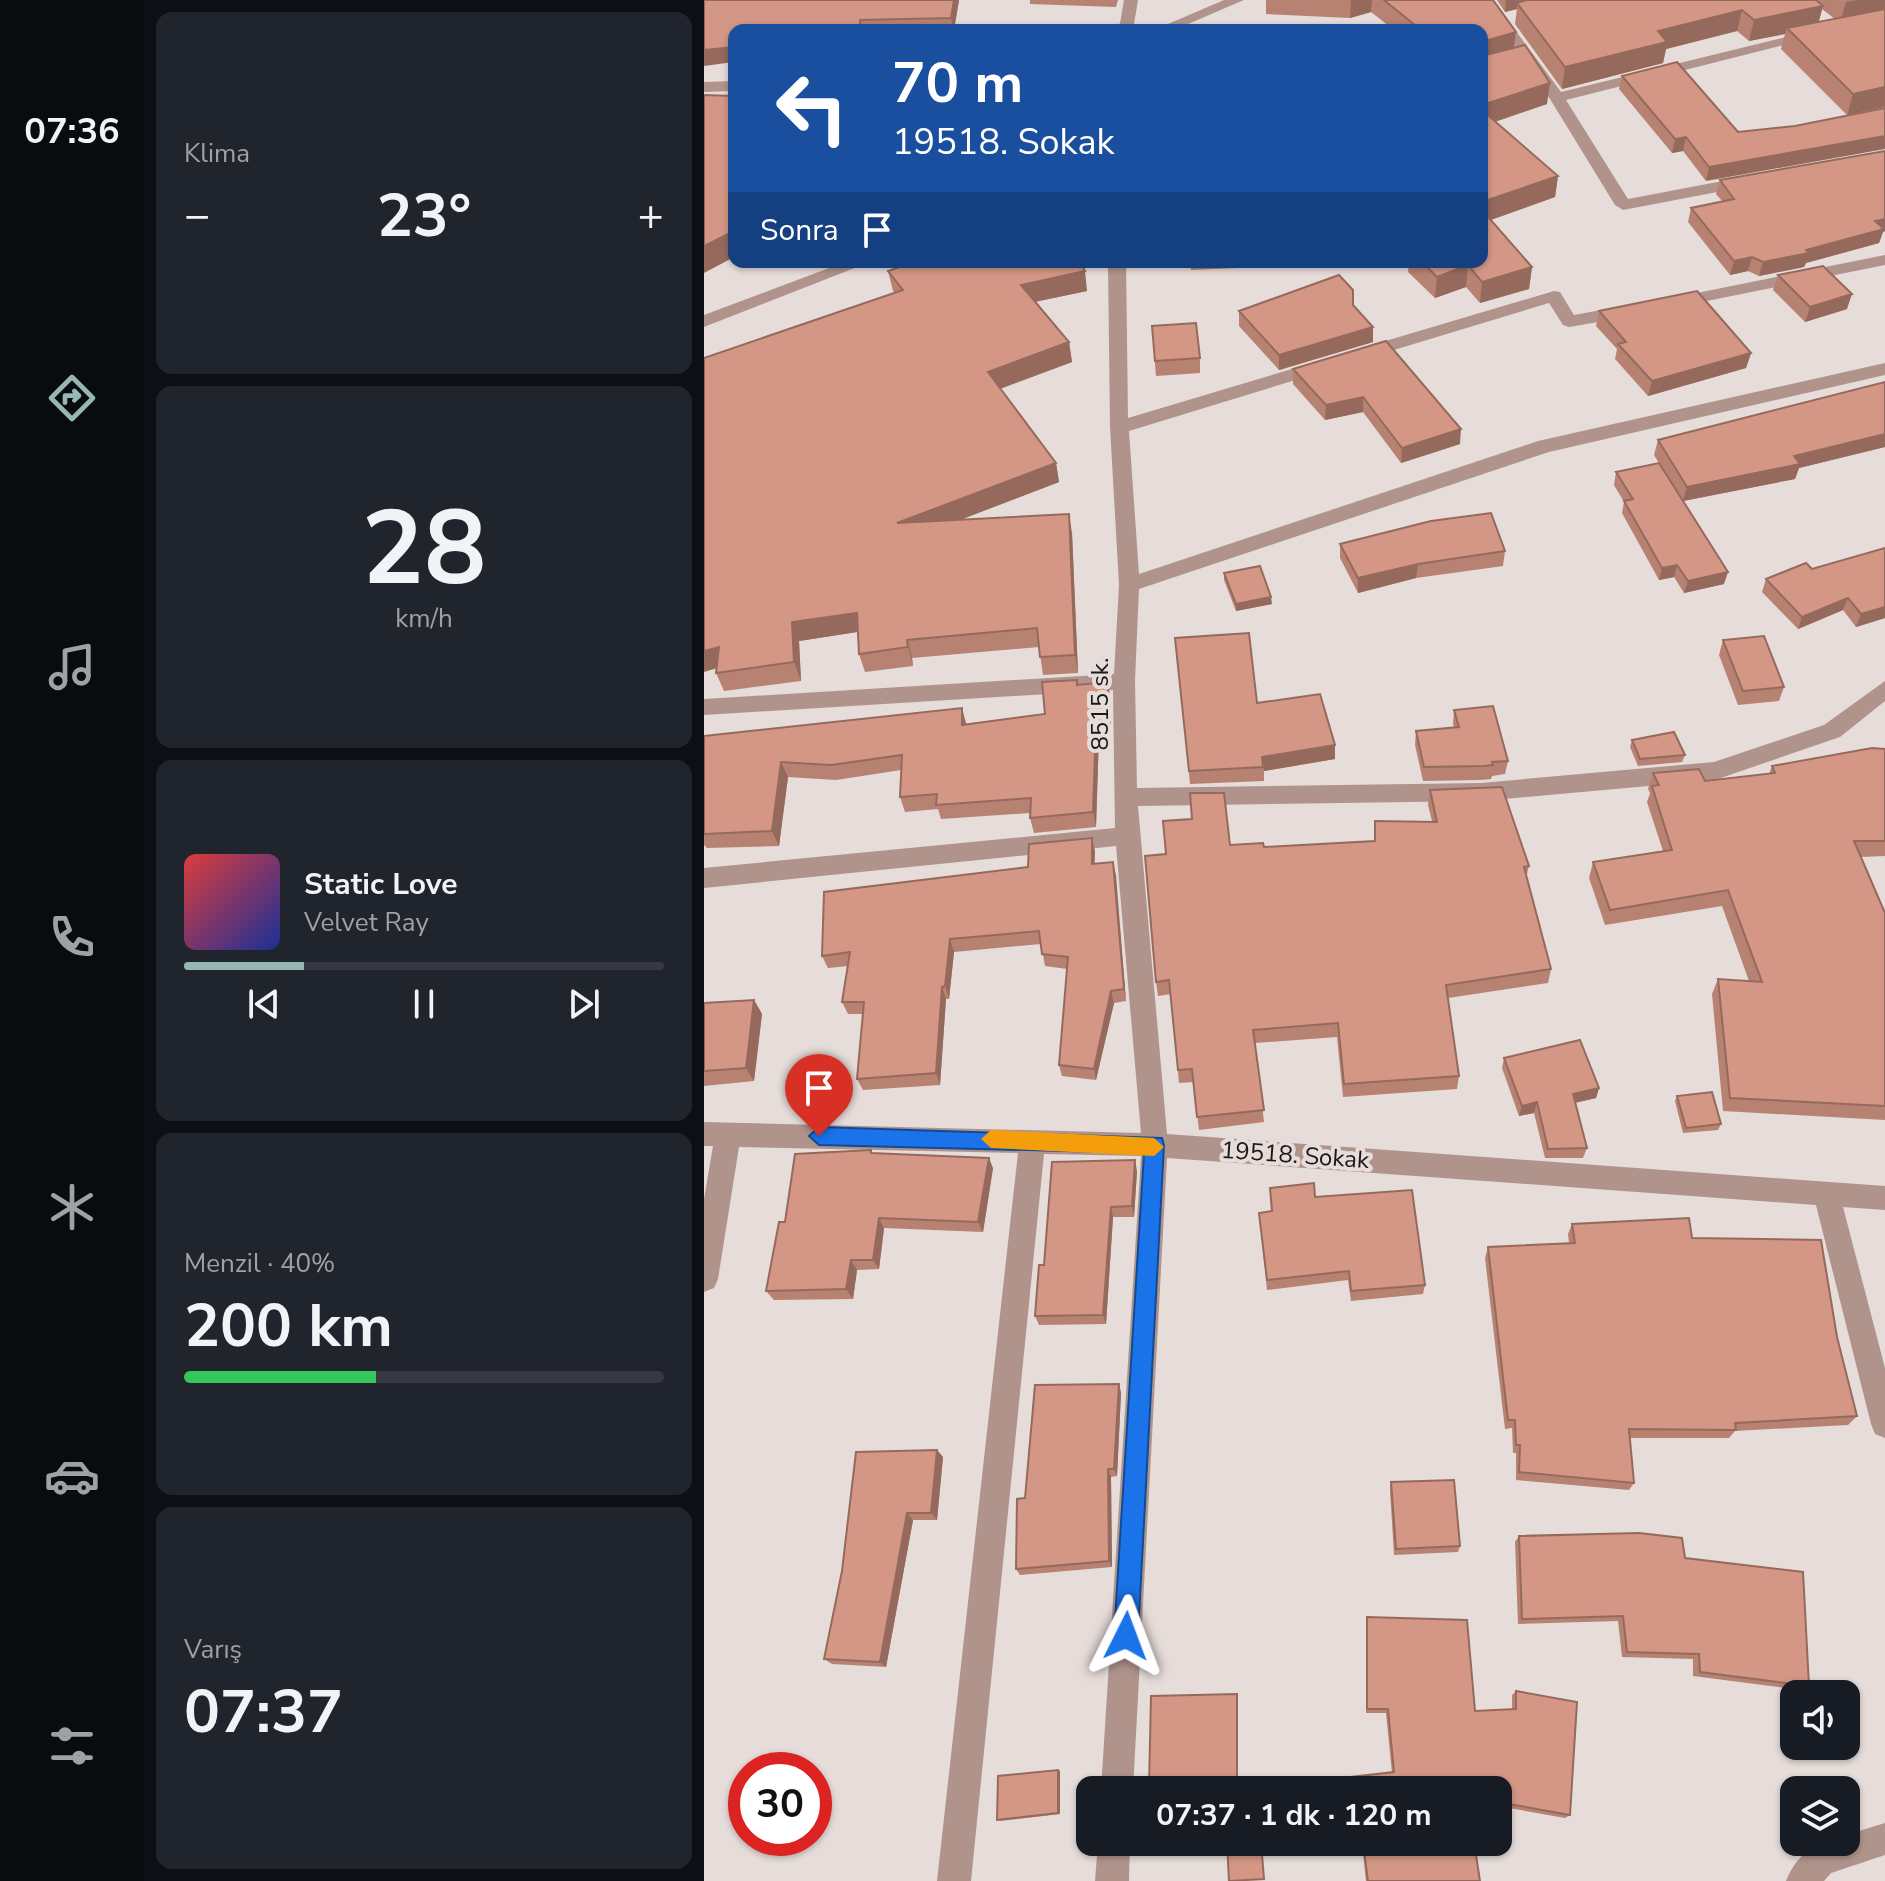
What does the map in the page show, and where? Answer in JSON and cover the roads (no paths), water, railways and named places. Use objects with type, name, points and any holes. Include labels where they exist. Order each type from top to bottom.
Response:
[{"type":"street","points":[[1127,24],[1131,0]]},
{"type":"street","points":[[1176,24],[1237,0]]},
{"type":"street","points":[[1486,0],[1507,18],[1519,59],[1557,98],[1623,205],[1762,179]]},
{"type":"street","points":[[1557,98],[1765,45],[1836,31]]},
{"type":"street","points":[[704,87],[728,86]]},
{"type":"street","points":[[1119,427],[1554,296],[1569,321],[1885,260]]},
{"type":"street","points":[[704,321],[845,268]]},
{"type":"street","name":"8515 sk.","points":[[1117,268],[1119,427],[1129,585],[1124,681],[1127,836],[1155,1145],[1118,1776]]},
{"type":"street","points":[[1129,585],[1545,446],[1885,369]]},
{"type":"street","points":[[704,707],[1124,681]]},
{"type":"street","points":[[1126,797],[1481,792],[1715,771],[1832,731],[1885,689]]},
{"type":"street","points":[[704,878],[1127,836]]},
{"type":"street","points":[[704,1279],[716,1134]]},
{"type":"street","name":"19518. Sokak","points":[[716,1134],[1155,1145],[1885,1198]]},
{"type":"street","points":[[954,1881],[1032,1140]]},
{"type":"street","points":[[1827,1195],[1885,1424]]},
{"type":"street","points":[[1803,1881],[1820,1860],[1885,1839]]},
{"type":"street","points":[[1112,1881],[1113,1856]]}]
